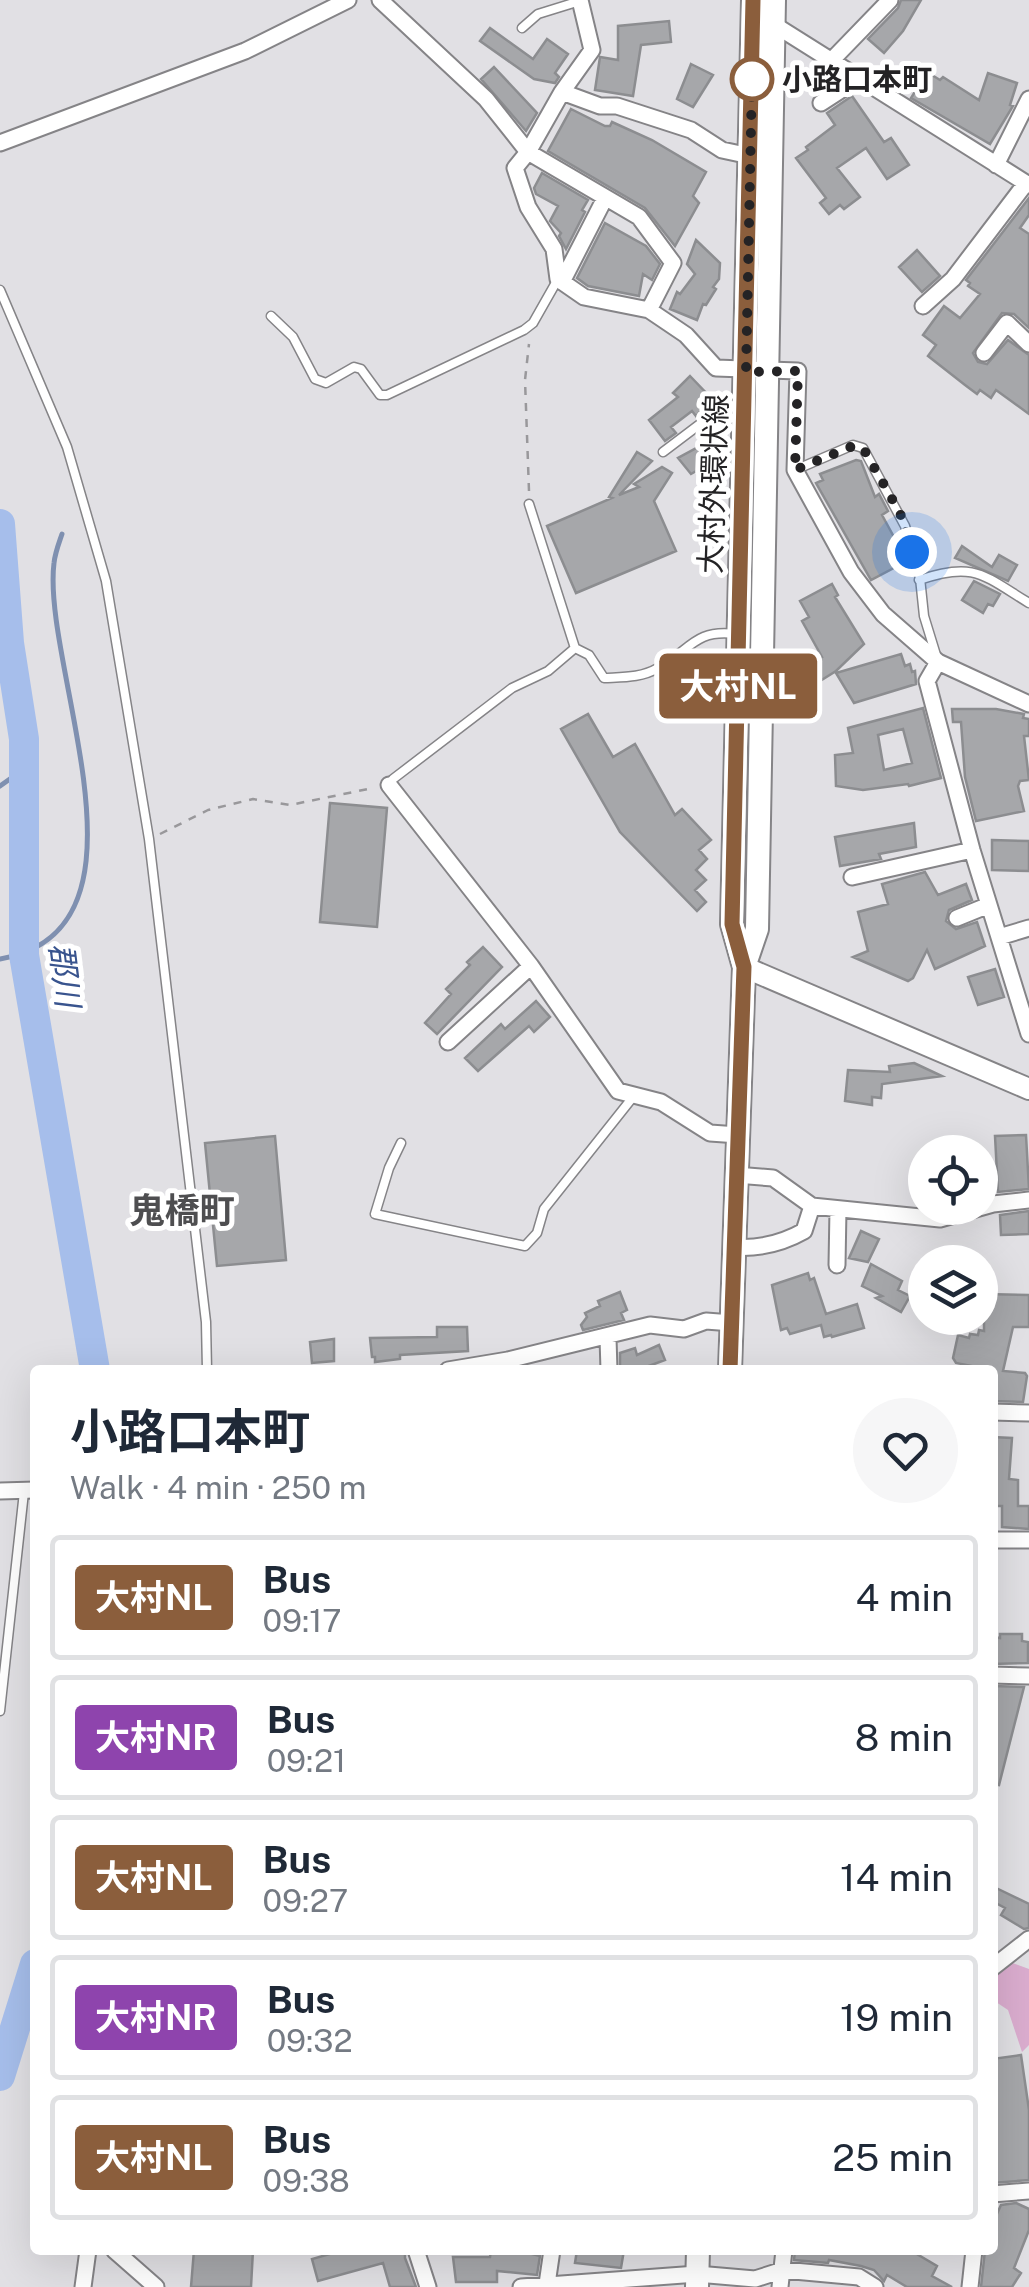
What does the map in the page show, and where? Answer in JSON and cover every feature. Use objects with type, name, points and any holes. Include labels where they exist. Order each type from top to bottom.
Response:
[{"type":"main road","name":"大村外環状線","points":[[744,967],[732,924],[745,416],[757,371],[774,25],[756,2]]},
{"type":"main road","name":"大村外環状線","points":[[730,1365],[744,967],[757,929],[757,371],[750,156],[756,2]]},
{"type":"main road","points":[[697,2281],[698,2255]]},
{"type":"street","points":[[0,143],[244,51],[348,0]]},
{"type":"street","points":[[380,0],[486,100],[528,152],[639,217],[672,262],[649,310]]},
{"type":"street","points":[[580,0],[592,50],[515,168],[528,206],[554,249],[560,281],[584,297],[649,310],[686,335],[716,368],[798,371],[795,470],[851,572],[883,614],[938,662],[1029,704]]},
{"type":"street","points":[[830,62],[890,0]]},
{"type":"street","points":[[774,25],[1027,184],[953,279],[923,306]]},
{"type":"street","points":[[821,103],[858,79]]},
{"type":"street","points":[[562,92],[691,130],[722,150],[750,156]]},
{"type":"street","points":[[996,165],[1029,100]]},
{"type":"street","points":[[560,281],[605,198]]},
{"type":"street","points":[[984,353],[1007,324],[1029,344]]},
{"type":"street","points":[[938,662],[927,681],[972,850],[999,937],[1022,989],[1029,1034]]},
{"type":"street","points":[[390,785],[531,966],[618,1090],[661,1102],[710,1133],[738,1135]]},
{"type":"street","points":[[852,877],[972,850]]},
{"type":"street","points":[[957,918],[989,905]]},
{"type":"street","points":[[999,937],[1029,928]]},
{"type":"street","points":[[448,1042],[531,966]]},
{"type":"street","points":[[744,967],[1029,1089]]},
{"type":"street","points":[[736,1175],[773,1178],[812,1206],[940,1219],[993,1204],[1029,1200]]},
{"type":"street","points":[[734,1247],[758,1249],[791,1238],[804,1231],[812,1206]]},
{"type":"street","points":[[837,1265],[838,1208]]},
{"type":"street","points":[[478,1365],[608,1338],[650,1325],[684,1329],[706,1321],[732,1323]]},
{"type":"street","points":[[608,1338],[609,1365]]},
{"type":"street","points":[[998,1412],[1029,1413]]},
{"type":"street","points":[[0,1491],[30,1490]]},
{"type":"street","points":[[998,1540],[1029,1540]]},
{"type":"street","points":[[998,1676],[1029,1676]]},
{"type":"street","points":[[998,1963],[1029,1939]]},
{"type":"street","points":[[998,2194],[1029,2192]]},
{"type":"street","points":[[83,2287],[87,2255]]},
{"type":"street","points":[[120,2255],[156,2287]]},
{"type":"street","points":[[418,2255],[428,2287]]},
{"type":"street","points":[[547,2284],[551,2255]]},
{"type":"street","points":[[970,2287],[973,2255]]},
{"type":"street","points":[[521,2287],[858,2276],[874,2287]]},
{"type":"lane","points":[[522,28],[538,14],[580,0]]},
{"type":"lane","points":[[272,316],[293,338],[316,380],[326,382],[354,367],[360,369],[380,395],[387,395],[524,330],[560,281]]},
{"type":"lane","points":[[0,290],[67,447],[106,581],[149,839],[206,1322],[207,1365]]},
{"type":"lane","points":[[663,452],[704,422],[745,416]]},
{"type":"lane","points":[[795,470],[853,446],[863,448],[900,513],[938,662]]},
{"type":"lane","points":[[529,504],[575,648],[589,654],[604,678],[638,677],[660,668],[690,643],[713,632],[740,635]]},
{"type":"lane","points":[[919,580],[939,573],[971,570],[1029,603]]},
{"type":"lane","points":[[390,785],[486,707],[512,688],[548,671],[575,648]]},
{"type":"lane","points":[[401,1143],[374,1214],[525,1246],[536,1233],[544,1209],[633,1096]]},
{"type":"lane","points":[[0,1711],[30,1497]]},
{"type":"path","points":[[529,504],[524,380],[532,323]]},
{"type":"path","points":[[149,839],[208,810],[253,799],[290,806],[390,785]]},
{"type":"shaded area","points":[[1007,1961],[1029,1969],[1029,2045],[1022,2052],[1008,2010],[998,2003],[998,1968]]},
{"type":"building","points":[[901,0],[921,0],[884,53],[868,39]]},
{"type":"building","points":[[669,21],[671,42],[641,45],[633,96],[595,90],[600,57],[618,60],[618,26]]},
{"type":"building","points":[[490,28],[533,59],[547,39],[568,54],[555,73],[559,77],[555,83],[534,79],[480,41]]},
{"type":"building","points":[[691,64],[713,75],[693,107],[677,99]]},
{"type":"building","points":[[494,67],[537,113],[526,131],[481,79]]},
{"type":"building","points":[[927,72],[940,80],[943,77],[979,100],[988,73],[1017,83],[1010,105],[1013,106],[990,144],[911,98]]},
{"type":"building","points":[[852,96],[884,142],[891,138],[909,165],[887,179],[866,148],[837,168],[860,197],[829,214],[820,203],[826,198],[796,158],[835,125],[827,113]]},
{"type":"building","points":[[571,109],[605,126],[612,122],[652,140],[706,172],[693,196],[699,203],[675,246],[645,208],[548,151]]},
{"type":"building","points":[[542,173],[588,200],[566,249],[561,233],[550,221],[558,206],[536,194],[534,188]]},
{"type":"building","points":[[1029,198],[1029,215],[1020,228],[1029,234],[1029,328],[1014,314],[1002,313],[973,353],[978,362],[987,364],[1008,340],[1029,355],[1029,414],[996,390],[991,398],[980,390],[977,394],[928,356],[936,345],[923,335],[944,306],[960,318],[980,294],[966,280]]},
{"type":"building","points":[[605,223],[646,246],[660,264],[652,280],[643,274],[639,296],[588,286],[577,278]]},
{"type":"building","points":[[696,240],[720,263],[719,279],[713,287],[716,289],[703,304],[697,320],[670,309],[677,292],[680,294],[695,274],[687,264]]},
{"type":"building","points":[[917,250],[940,276],[922,292],[899,267]]},
{"type":"building","points":[[690,376],[712,399],[696,416],[692,411],[671,427],[676,433],[665,441],[649,420],[678,397],[673,393]]},
{"type":"building","points":[[702,445],[712,462],[691,474],[678,458]]},
{"type":"building","points":[[637,452],[652,461],[619,495],[639,487],[634,484],[662,467],[672,473],[654,501],[676,551],[576,593],[547,526],[612,498],[609,497]]},
{"type":"building","points":[[861,461],[875,497],[879,494],[888,511],[882,515],[907,561],[871,580],[816,483],[823,480],[820,474]]},
{"type":"building","points":[[962,546],[992,567],[999,555],[1017,565],[1008,581],[955,558]]},
{"type":"building","points":[[974,581],[1000,594],[983,613],[962,600]]},
{"type":"building","points":[[832,584],[838,595],[835,597],[864,644],[836,671],[804,691],[794,675],[822,657],[802,621],[809,617],[800,601]]},
{"type":"building","points":[[901,654],[905,666],[910,664],[912,672],[915,671],[916,684],[854,703],[836,673]]},
{"type":"building","points":[[923,708],[941,778],[909,786],[863,790],[836,786],[835,755],[853,753],[848,728]],"holes":[[[903,729],[912,763],[884,770],[878,735]]]},
{"type":"building","points":[[952,709],[996,709],[1024,714],[1023,718],[1029,719],[1029,736],[1024,736],[1029,780],[1020,781],[1018,786],[1024,811],[976,821],[965,777],[961,722],[953,722]]},
{"type":"building","points":[[588,714],[613,757],[635,744],[675,815],[682,809],[711,840],[699,850],[707,859],[696,870],[706,880],[695,890],[706,902],[697,911],[620,832],[561,729]]},
{"type":"building","points":[[330,803],[387,808],[377,927],[320,922]]},
{"type":"building","points":[[914,823],[916,847],[879,854],[881,859],[840,866],[835,837]]},
{"type":"building","points":[[992,840],[1029,841],[1029,871],[992,870]]},
{"type":"building","points":[[925,872],[938,895],[966,884],[972,900],[949,910],[946,921],[956,929],[977,922],[985,946],[935,969],[927,950],[908,981],[853,957],[868,951],[858,912],[888,904],[882,884]]},
{"type":"building","points":[[483,947],[502,967],[437,1034],[425,1023],[451,994],[446,989]]},
{"type":"building","points":[[995,969],[1004,997],[978,1005],[968,977]]},
{"type":"building","points":[[536,1001],[550,1017],[534,1032],[529,1026],[478,1071],[465,1058],[501,1024],[505,1029]]},
{"type":"building","points":[[914,1063],[942,1076],[882,1084],[881,1098],[872,1097],[872,1105],[845,1101],[848,1070],[890,1072],[889,1066]]},
{"type":"building","points":[[1026,1135],[1029,1189],[998,1192],[998,1136]]},
{"type":"building","points":[[275,1136],[286,1260],[217,1266],[205,1143]]},
{"type":"building","points":[[1029,1211],[1029,1234],[1001,1235],[1000,1215]]},
{"type":"building","points":[[861,1231],[879,1239],[868,1262],[849,1258]]},
{"type":"building","points":[[871,1264],[902,1281],[898,1290],[908,1295],[908,1300],[901,1312],[862,1286]]},
{"type":"building","points":[[808,1273],[810,1280],[814,1278],[826,1314],[857,1304],[864,1328],[832,1337],[824,1337],[821,1325],[790,1334],[787,1328],[781,1330],[772,1285]]},
{"type":"building","points":[[620,1292],[627,1310],[621,1313],[624,1320],[583,1330],[585,1313],[600,1306],[598,1301]]},
{"type":"building","points":[[998,1294],[1029,1295],[1029,1327],[1013,1327],[1003,1371],[1027,1376],[1023,1402],[998,1401],[998,1365],[956,1363],[953,1358],[958,1335],[998,1335]]},
{"type":"building","points":[[437,1327],[467,1327],[468,1351],[400,1355],[400,1359],[375,1362],[372,1357],[370,1338],[437,1337]]},
{"type":"building","points":[[334,1339],[334,1361],[312,1363],[310,1342]]},
{"type":"building","points":[[659,1345],[665,1360],[652,1365],[620,1365],[620,1353],[635,1348],[637,1355]]},
{"type":"building","points":[[998,1437],[1012,1438],[1009,1479],[1018,1480],[1018,1506],[1029,1506],[1029,1529],[1002,1527],[1002,1506],[998,1506]]},
{"type":"building","points":[[1000,1634],[1022,1634],[1022,1641],[1028,1642],[1028,1663],[998,1664]]},
{"type":"building","points":[[998,1686],[1024,1687],[999,1785]]},
{"type":"building","points":[[998,1889],[1029,1904],[1029,1928],[1024,1929],[1001,1915],[1005,1908],[998,1904]]},
{"type":"building","points":[[1021,2055],[1029,2110],[1029,2180],[998,2183],[998,2058]]},
{"type":"building","points":[[1016,2203],[1029,2209],[1029,2230],[1014,2268],[1021,2273],[1012,2287],[981,2287],[984,2255],[998,2255],[1001,2205]]},
{"type":"building","points":[[194,2255],[253,2255],[251,2287],[191,2287]]},
{"type":"building","points":[[326,2255],[405,2255],[416,2287],[390,2287],[383,2263],[318,2281],[312,2259]]},
{"type":"building","points":[[576,2255],[623,2255],[621,2268],[575,2263]]},
{"type":"building","points":[[794,2255],[918,2255],[937,2266],[932,2276],[952,2287],[907,2287],[887,2275],[884,2281],[874,2270],[861,2266],[829,2260],[794,2260]]},
{"type":"building","points":[[540,2256],[537,2275],[497,2271],[497,2282],[456,2282],[453,2257]]},
{"type":"waterway","name":"郡川","points":[[0,524],[9,643],[24,739],[24,955],[94,1365]]},
{"type":"waterway","points":[[0,959],[50,938],[77,900],[87,849],[85,789],[55,609],[54,563],[62,534]]},
{"type":"waterway","points":[[0,786],[24,769]]},
{"type":"waterway","name":"郡川","points":[[0,2076],[30,1980]]},
{"type":"bus line","name":"大村NL","points":[[730,1365],[744,967],[732,924],[753,0]]},
{"type":"place","name":"小路口本町","points":[[752,79]]},
{"type":"district","name":"鬼橋町","points":[[182,1210]]},
{"type":"route","points":[[752,79],[746,372],[798,371],[795,470],[853,446],[863,448],[900,513],[912,552]]}]
